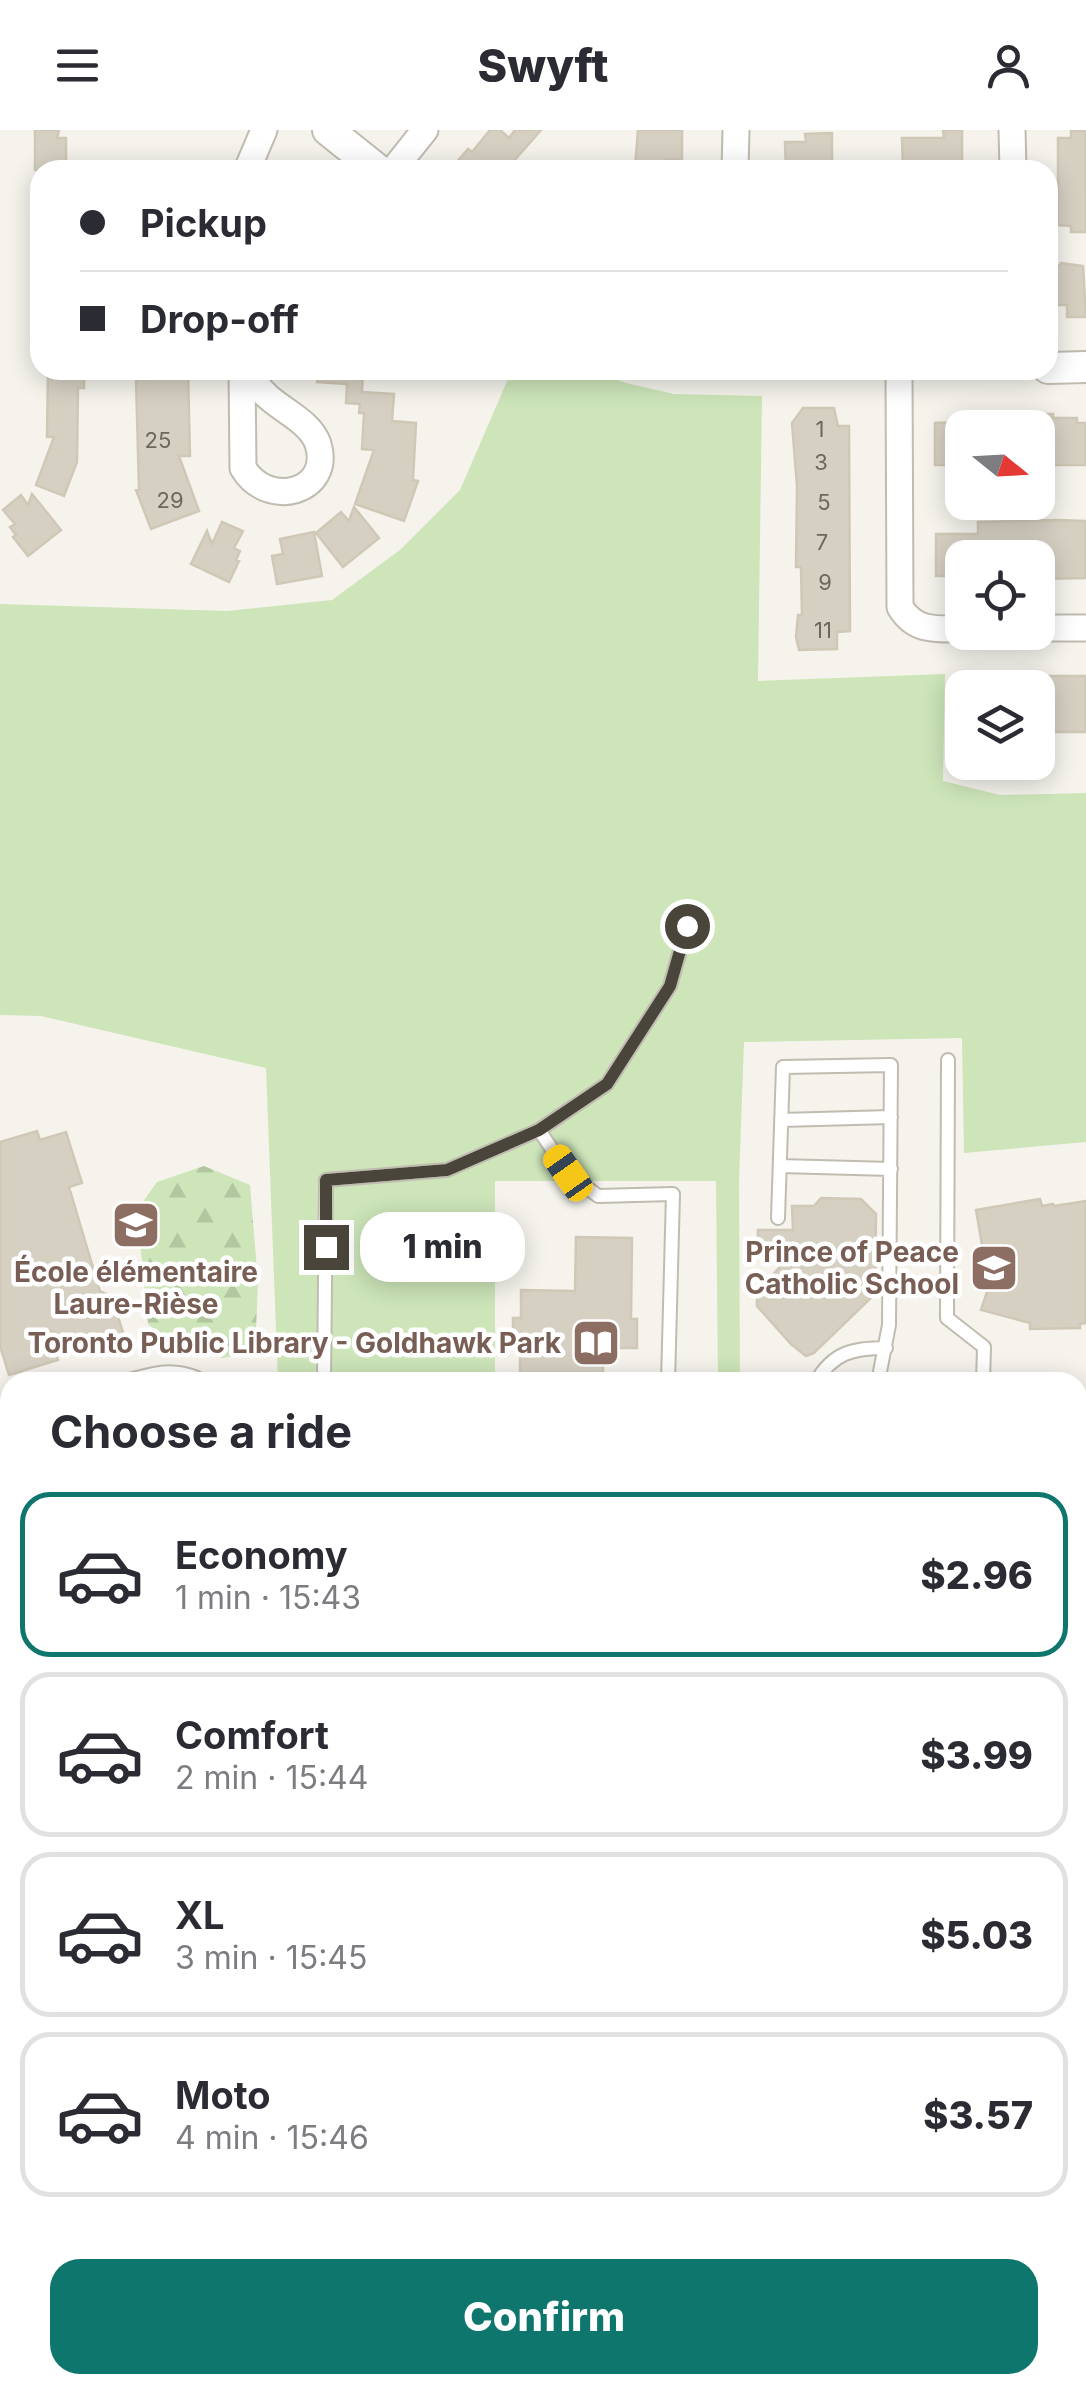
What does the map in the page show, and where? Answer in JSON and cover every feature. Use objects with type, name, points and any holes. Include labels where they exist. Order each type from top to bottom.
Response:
[{"type":"street","points":[[251,160],[264,130]]},
{"type":"street","points":[[328,130],[366,160]]},
{"type":"street","points":[[401,160],[425,130]]},
{"type":"street","points":[[735,160],[736,130]]},
{"type":"street","points":[[1012,130],[1012,160]]},
{"type":"street","points":[[1058,368],[1086,367]]},
{"type":"street","points":[[244,380],[243,468],[267,490],[298,490],[316,472],[318,444],[312,432],[252,380]]},
{"type":"street","points":[[899,380],[900,607],[907,618],[924,628],[945,629]]},
{"type":"street","points":[[1055,628],[1086,628]]},
{"type":"lane","points":[[324,1372],[326,1180],[447,1170],[539,1130],[607,1084],[670,986],[687,926]]},
{"type":"lane","points":[[948,1060],[947,1318],[984,1347],[983,1372]]},
{"type":"lane","points":[[778,1218],[783,1067],[891,1065],[886,1348],[880,1372]]},
{"type":"lane","points":[[781,1120],[891,1117]]},
{"type":"lane","points":[[539,1130],[568,1173],[598,1196],[674,1194],[668,1372]]},
{"type":"lane","points":[[780,1166],[891,1169]]},
{"type":"lane","points":[[822,1372],[841,1353],[857,1348],[886,1348]]},
{"type":"lane","points":[[157,1372],[183,1372]]},
{"type":"green space","points":[[508,380],[618,380],[674,394],[762,396],[758,681],[945,674],[943,781],[1000,795],[1086,793],[1086,1142],[964,1153],[962,1038],[744,1042],[739,1181],[740,1372],[718,1372],[716,1181],[495,1181],[495,1372],[278,1372],[266,1068],[41,1016],[0,1015],[0,604],[227,611],[332,600],[400,550],[460,490]]},
{"type":"green space","points":[[204,1166],[250,1185],[258,1282],[255,1352],[222,1358],[174,1348],[148,1324],[137,1210],[157,1182]]},
{"type":"building","points":[[35,130],[59,130],[57,138],[66,138],[66,160],[35,160]]},
{"type":"building","points":[[490,130],[500,130],[509,138],[515,130],[541,130],[515,160],[459,160],[468,149],[472,152]]},
{"type":"building","points":[[638,130],[682,130],[682,160],[636,160]]},
{"type":"building","points":[[943,130],[962,130],[962,160],[903,160],[902,138],[944,138]]},
{"type":"building","points":[[1071,131],[1086,131],[1086,232],[1071,232],[1071,226],[1058,225],[1058,138],[1071,138]]},
{"type":"building","points":[[832,133],[832,160],[786,160],[785,142],[806,142],[805,134]]},
{"type":"building","points":[[1059,266],[1083,266],[1086,317],[1067,317],[1067,305],[1058,305]]},
{"type":"building","points":[[48,380],[84,380],[84,388],[78,388],[77,462],[64,496],[36,485],[54,437],[47,437]]},
{"type":"building","points":[[136,380],[188,380],[190,456],[179,456],[199,511],[151,529],[136,490]]},
{"type":"building","points":[[363,380],[362,392],[394,394],[392,421],[416,423],[413,480],[418,481],[404,521],[355,504],[374,450],[362,449],[364,413],[359,413],[360,404],[346,403],[347,384],[317,382]]},
{"type":"building","points":[[803,408],[834,408],[838,426],[849,426],[850,631],[837,632],[837,649],[799,650],[796,637],[798,615],[802,615],[801,567],[796,567],[797,486],[792,423]]},
{"type":"building","points":[[1055,418],[1077,418],[1077,423],[1086,423],[1086,465],[1055,465]]},
{"type":"building","points":[[935,423],[945,423],[945,465],[935,465]]},
{"type":"building","points":[[32,494],[61,530],[28,556],[13,537],[16,535],[10,527],[15,524],[3,510],[21,495],[28,505]]},
{"type":"building","points":[[354,507],[379,538],[343,567],[316,533],[341,512],[349,521]]},
{"type":"building","points":[[1086,521],[1086,578],[1055,579],[1055,540],[945,540],[945,576],[936,576],[936,534],[978,534],[978,522]]},
{"type":"building","points":[[222,522],[243,531],[234,548],[240,551],[236,560],[239,561],[229,582],[191,564],[207,531],[212,544]]},
{"type":"building","points":[[314,532],[322,576],[277,584],[272,556],[283,554],[280,539]]},
{"type":"building","points":[[1055,676],[1086,676],[1086,732],[1055,732]]},
{"type":"building","points":[[37,1131],[40,1140],[66,1132],[82,1183],[69,1187],[100,1291],[112,1297],[124,1336],[85,1347],[49,1330],[58,1360],[19,1372],[8,1372],[0,1346],[0,1142]]},
{"type":"building","points":[[821,1198],[861,1199],[876,1214],[875,1294],[814,1353],[806,1356],[757,1306],[757,1292],[790,1256],[757,1256],[758,1230],[793,1230],[792,1206],[814,1206]]},
{"type":"building","points":[[1040,1199],[1042,1206],[1086,1201],[1086,1323],[1080,1324],[1080,1328],[1030,1329],[1030,1323],[981,1310],[989,1286],[976,1210]]},
{"type":"building","points":[[576,1237],[632,1238],[631,1319],[637,1319],[637,1348],[603,1348],[603,1372],[520,1372],[520,1346],[513,1346],[513,1318],[521,1318],[521,1290],[575,1291]]},
{"type":"place","name":"École élémentaire Laure-Rièse","points":[[136,1225]]},
{"type":"place","name":"Prince of Peace Catholic School","points":[[994,1268]]},
{"type":"place","name":"Toronto Public Library - Goldhawk Park","points":[[596,1343]]},
{"type":"route","points":[[326,1247],[326,1180],[447,1170],[539,1130],[607,1084],[670,986],[687,926]]}]
